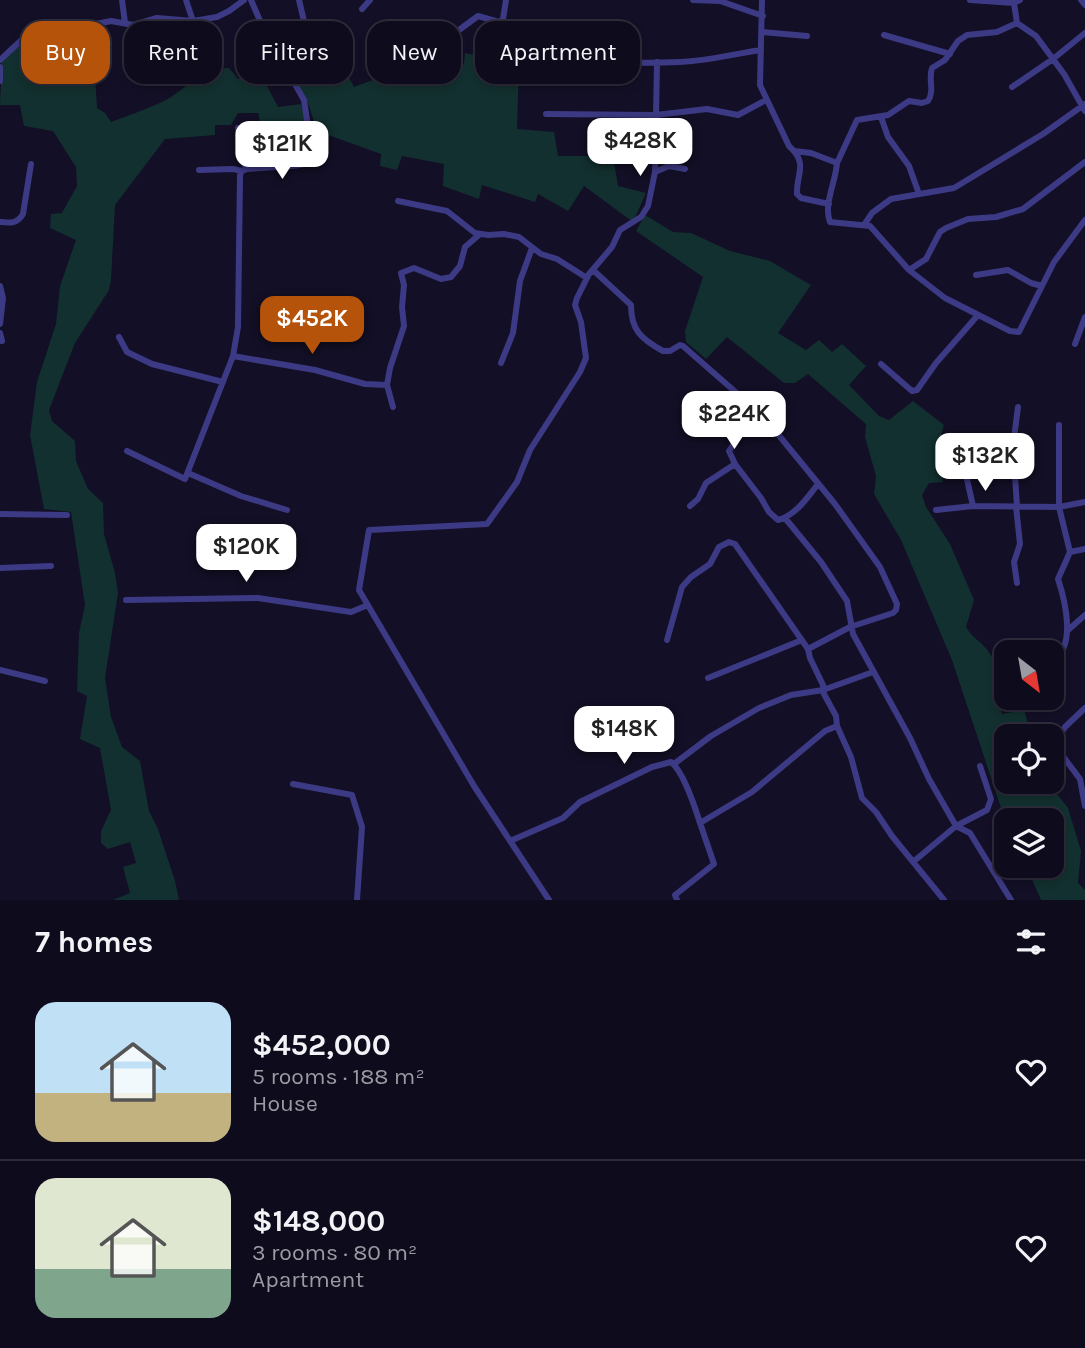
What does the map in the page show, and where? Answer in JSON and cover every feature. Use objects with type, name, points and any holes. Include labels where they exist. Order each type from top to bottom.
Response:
[{"type":"street","points":[[122,0],[125,21]]},
{"type":"street","points":[[186,0],[193,21]]},
{"type":"street","points":[[150,21],[157,18],[193,21],[217,17],[244,0]]},
{"type":"street","points":[[251,0],[260,21]]},
{"type":"street","points":[[299,0],[304,21]]},
{"type":"street","points":[[362,9],[370,0]]},
{"type":"street","points":[[461,29],[478,16],[499,22],[503,19],[506,0]]},
{"type":"street","points":[[692,0],[720,1],[763,16]]},
{"type":"street","points":[[762,0],[761,85],[766,100],[802,168],[796,191],[799,197],[829,204]]},
{"type":"street","points":[[971,0],[1017,2],[1017,23]]},
{"type":"street","points":[[1082,0],[1085,5]]},
{"type":"street","points":[[0,60],[36,29],[76,28],[111,21],[124,23]]},
{"type":"street","points":[[1017,23],[997,32],[967,35],[958,41],[950,54],[930,72],[932,89],[929,101],[906,102],[881,117],[863,118],[854,124],[837,163],[829,204],[830,222],[864,225],[873,230],[909,270],[945,298],[1010,331],[1019,332],[1054,262],[1085,220]]},
{"type":"street","points":[[864,225],[872,213],[891,199],[954,188],[1084,107],[1036,36],[1017,23]]},
{"type":"street","points":[[762,32],[807,36]]},
{"type":"street","points":[[1012,87],[1085,33]]},
{"type":"street","points":[[884,35],[950,54]]},
{"type":"street","points":[[640,63],[682,62],[761,50]]},
{"type":"street","points":[[549,900],[474,786],[359,590],[369,530],[487,524],[517,482],[530,450],[584,365],[586,358],[581,322],[575,305],[587,278],[612,247],[620,230],[645,212],[655,173],[657,62]]},
{"type":"street","points":[[0,67],[0,81]]},
{"type":"street","points":[[199,170],[245,170],[310,163],[313,160],[304,100],[295,84]]},
{"type":"street","points":[[546,114],[656,115],[707,109],[738,115],[766,100]]},
{"type":"street","points":[[881,117],[888,137],[911,170],[919,194]]},
{"type":"street","points":[[238,128],[240,156],[245,170]]},
{"type":"street","points":[[794,151],[811,153],[837,163]]},
{"type":"street","points":[[909,270],[926,259],[940,232],[946,228],[968,219],[996,217],[1023,209],[1085,162]]},
{"type":"street","points":[[0,222],[11,223],[19,220],[23,214],[31,164]]},
{"type":"street","points":[[655,173],[669,166],[685,169]]},
{"type":"street","points":[[127,451],[185,479],[188,473],[233,356],[238,327],[240,175],[245,170]]},
{"type":"street","points":[[398,201],[447,211],[480,234],[512,235],[587,278]]},
{"type":"street","points":[[393,407],[387,385],[404,326],[404,285],[401,273],[414,268],[440,279],[451,276],[460,266],[465,247],[480,234]]},
{"type":"street","points":[[501,363],[513,333],[517,291],[532,248]]},
{"type":"street","points":[[976,275],[1003,269],[1042,286]]},
{"type":"street","points":[[593,270],[631,305],[630,319],[637,332],[663,351],[683,346],[763,416],[880,567],[897,604],[897,610],[893,614],[850,627],[808,649]]},
{"type":"street","points":[[0,286],[3,298],[0,324]]},
{"type":"street","points":[[881,364],[912,391],[917,390],[936,363],[978,315]]},
{"type":"street","points":[[1075,344],[1085,317]]},
{"type":"street","points":[[0,333],[2,341]]},
{"type":"street","points":[[119,337],[127,352],[152,364],[223,382]]},
{"type":"street","points":[[233,356],[315,370],[365,384],[387,385]]},
{"type":"street","points":[[1017,583],[1014,562],[1020,544],[1013,446],[1018,407]]},
{"type":"street","points":[[763,416],[739,435],[729,451],[735,464],[773,516],[778,520],[785,518],[804,503],[818,484]]},
{"type":"street","points":[[1059,425],[1059,507],[1070,552],[1058,579],[1068,641],[1064,650]]},
{"type":"street","points":[[982,441],[1013,446]]},
{"type":"street","points":[[690,506],[698,499],[706,482],[735,464]]},
{"type":"street","points":[[964,466],[972,506]]},
{"type":"street","points":[[188,473],[241,496],[287,510]]},
{"type":"street","points":[[936,510],[972,506],[1059,507],[1085,502]]},
{"type":"street","points":[[0,514],[66,515]]},
{"type":"street","points":[[785,518],[821,562],[847,601],[850,627],[956,826],[970,833],[1011,900]]},
{"type":"street","points":[[667,640],[682,587],[710,564],[719,547],[729,542],[735,544],[808,649],[836,716],[862,798],[876,812],[944,900]]},
{"type":"street","points":[[1070,552],[1085,549]]},
{"type":"street","points":[[0,568],[51,566]]},
{"type":"street","points":[[126,600],[258,598],[351,612],[368,606]]},
{"type":"street","points":[[1067,631],[1085,615]]},
{"type":"street","points":[[708,678],[802,640]]},
{"type":"street","points":[[0,670],[45,681]]},
{"type":"street","points":[[510,841],[563,818],[580,802],[652,767],[674,764],[711,736],[759,708],[791,695],[824,690],[873,672]]},
{"type":"street","points":[[1085,708],[1065,727],[1058,739],[1059,751],[1080,779],[1085,806]]},
{"type":"street","points":[[700,823],[752,792],[825,731],[838,726]]},
{"type":"street","points":[[674,764],[700,823],[714,864],[675,895],[677,900]]},
{"type":"street","points":[[913,862],[956,826],[979,816],[990,805],[991,799],[980,766]]},
{"type":"street","points":[[293,784],[352,795],[362,827],[357,900]]},
{"type":"green space","points":[[21,43],[21,84],[95,84],[97,108],[105,113],[111,122],[164,101],[189,84],[222,84],[222,69],[229,68],[236,77],[236,84],[266,84],[278,107],[301,104],[308,130],[261,125],[258,113],[238,113],[231,125],[215,125],[215,135],[165,139],[115,205],[109,290],[75,343],[49,410],[52,421],[75,441],[76,461],[88,489],[103,503],[104,534],[118,593],[105,678],[111,717],[122,747],[140,761],[149,811],[158,829],[179,900],[113,900],[130,893],[123,867],[136,863],[130,842],[108,849],[101,843],[101,831],[111,810],[100,748],[80,739],[87,696],[77,691],[79,633],[85,605],[71,512],[44,509],[30,435],[37,382],[56,324],[60,286],[76,240],[50,228],[51,214],[62,213],[77,186],[76,167],[53,131],[24,126],[20,105],[0,105],[2,59]]},
{"type":"green space","points":[[465,53],[475,55],[475,84],[518,84],[517,129],[554,132],[558,156],[613,156],[618,186],[646,193],[633,222],[584,186],[568,211],[538,194],[535,202],[482,185],[479,199],[443,186],[444,164],[402,156],[397,170],[380,166],[381,154],[317,131],[308,103],[297,84],[352,84],[354,87],[367,82],[461,84],[461,64],[464,64]]},
{"type":"green space","points":[[645,215],[673,232],[691,233],[730,251],[770,261],[811,285],[778,333],[806,350],[819,340],[832,352],[842,344],[866,366],[849,385],[879,416],[889,420],[913,401],[944,425],[939,442],[943,482],[929,483],[922,495],[926,507],[950,544],[974,600],[966,627],[994,660],[994,710],[1001,710],[1002,714],[1024,710],[1028,724],[994,724],[994,787],[952,660],[901,540],[874,494],[876,476],[865,437],[866,424],[808,374],[795,383],[784,383],[727,337],[706,359],[686,342],[685,331],[703,277],[636,231]]},
{"type":"green space","points":[[996,794],[1057,794],[1068,808],[1081,851],[1078,883],[1085,890],[1085,900],[1041,900],[1031,878],[1064,878],[1064,808],[1001,808]]}]
